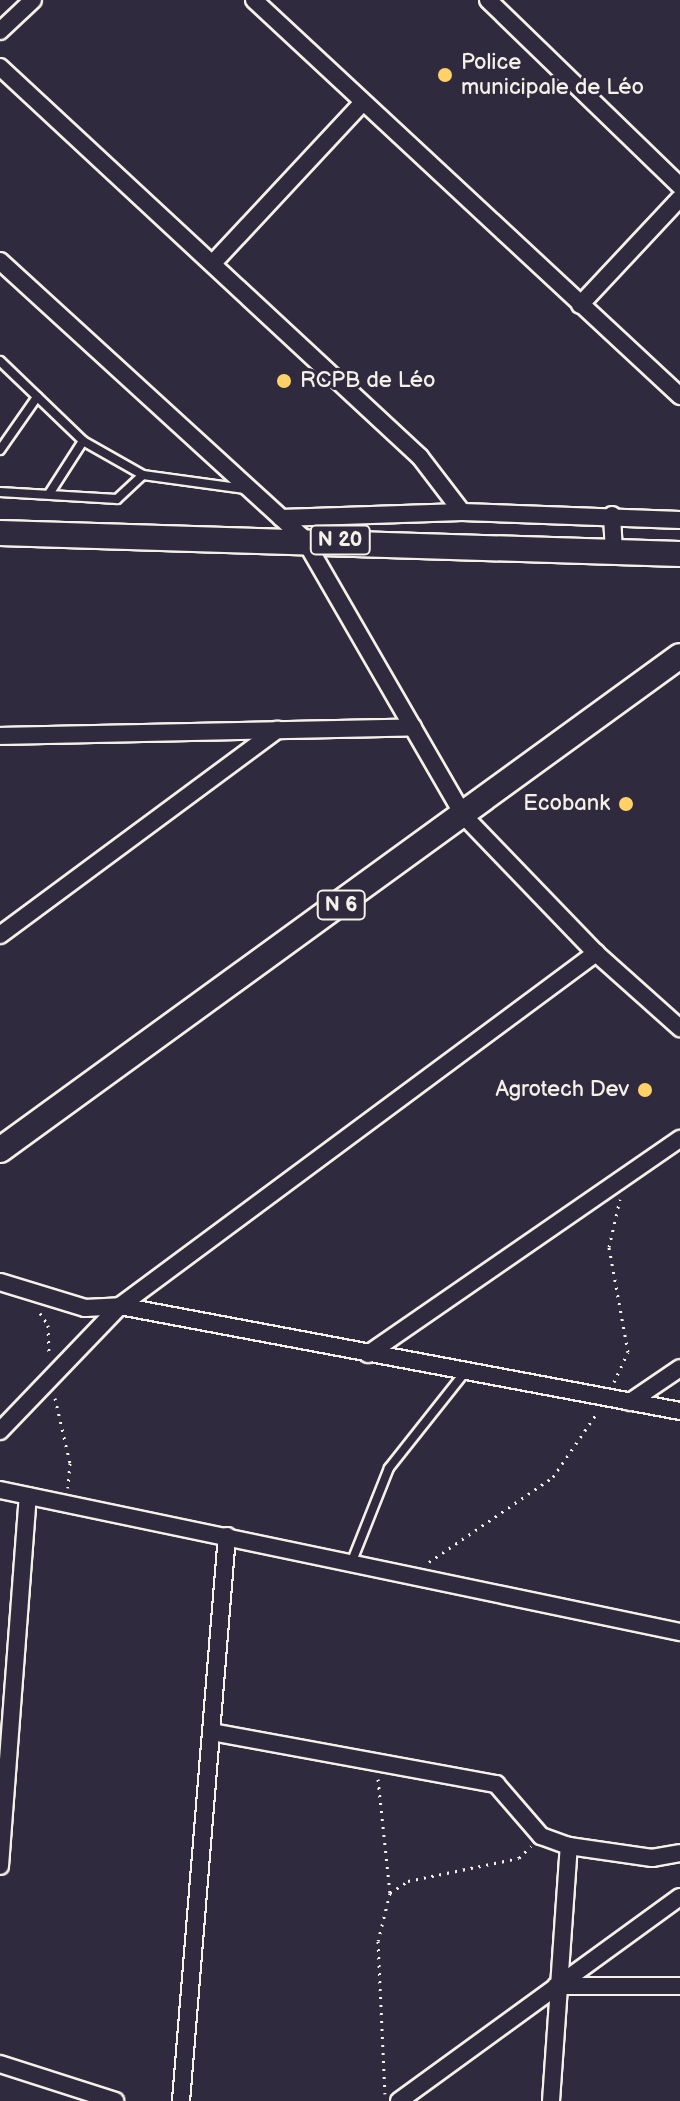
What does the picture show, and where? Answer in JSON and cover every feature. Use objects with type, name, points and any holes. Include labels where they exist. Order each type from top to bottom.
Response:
[{"type":"main road","name":"N 20","points":[[0,533],[304,539],[680,554]]},
{"type":"main road","name":"N 6","points":[[3,1141],[464,816],[680,656]]},
{"type":"street","points":[[0,31],[33,0]]},
{"type":"street","points":[[254,0],[679,395]]},
{"type":"street","points":[[488,0],[680,186]]},
{"type":"street","points":[[0,67],[420,457],[462,512]]},
{"type":"street","points":[[213,263],[363,102]]},
{"type":"street","points":[[580,305],[680,198]]},
{"type":"street","points":[[0,261],[304,539],[464,816],[596,953],[680,1028]]},
{"type":"street","points":[[281,518],[462,512],[612,515],[680,520]]},
{"type":"street","points":[[612,515],[614,552]]},
{"type":"street","points":[[0,736],[413,727]]},
{"type":"street","points":[[0,935],[277,730]]},
{"type":"street","points":[[0,1431],[120,1306],[596,953]]},
{"type":"street","points":[[368,1354],[680,1139]]},
{"type":"street","points":[[0,1282],[85,1308],[120,1306],[680,1411]]},
{"type":"street","points":[[630,1402],[680,1368]]},
{"type":"street","points":[[0,1490],[352,1561],[680,1632]]},
{"type":"street","points":[[0,1866],[28,1496]]},
{"type":"street","points":[[181,2101],[227,1536]]},
{"type":"street","points":[[212,1732],[363,1757],[496,1784],[541,1836],[569,1846],[652,1858],[680,1853]]},
{"type":"street","points":[[551,2101],[556,1986],[569,1846]]},
{"type":"street","points":[[399,2101],[680,1897]]},
{"type":"street","points":[[556,1986],[680,1986]]},
{"type":"street","points":[[0,2064],[115,2101]]},
{"type":"lane","points":[[0,361],[83,441],[143,475],[250,490]]},
{"type":"lane","points":[[0,450],[37,397]]},
{"type":"lane","points":[[49,494],[83,441]]},
{"type":"lane","points":[[0,492],[117,499],[143,475]]},
{"type":"lane","points":[[352,1561],[389,1468],[466,1371]]},
{"type":"path","points":[[363,1757],[378,1774],[390,1893],[378,1941],[385,2101]]},
{"type":"path","points":[[390,1893],[408,1881],[519,1858],[541,1836]]},
{"type":"place","name":"Police municipale de Léo","points":[[445,75]]},
{"type":"place","name":"RCPB de Léo","points":[[284,381]]},
{"type":"place","name":"Ecobank","points":[[626,804]]},
{"type":"place","name":"Agrotech Dev","points":[[645,1090]]}]
